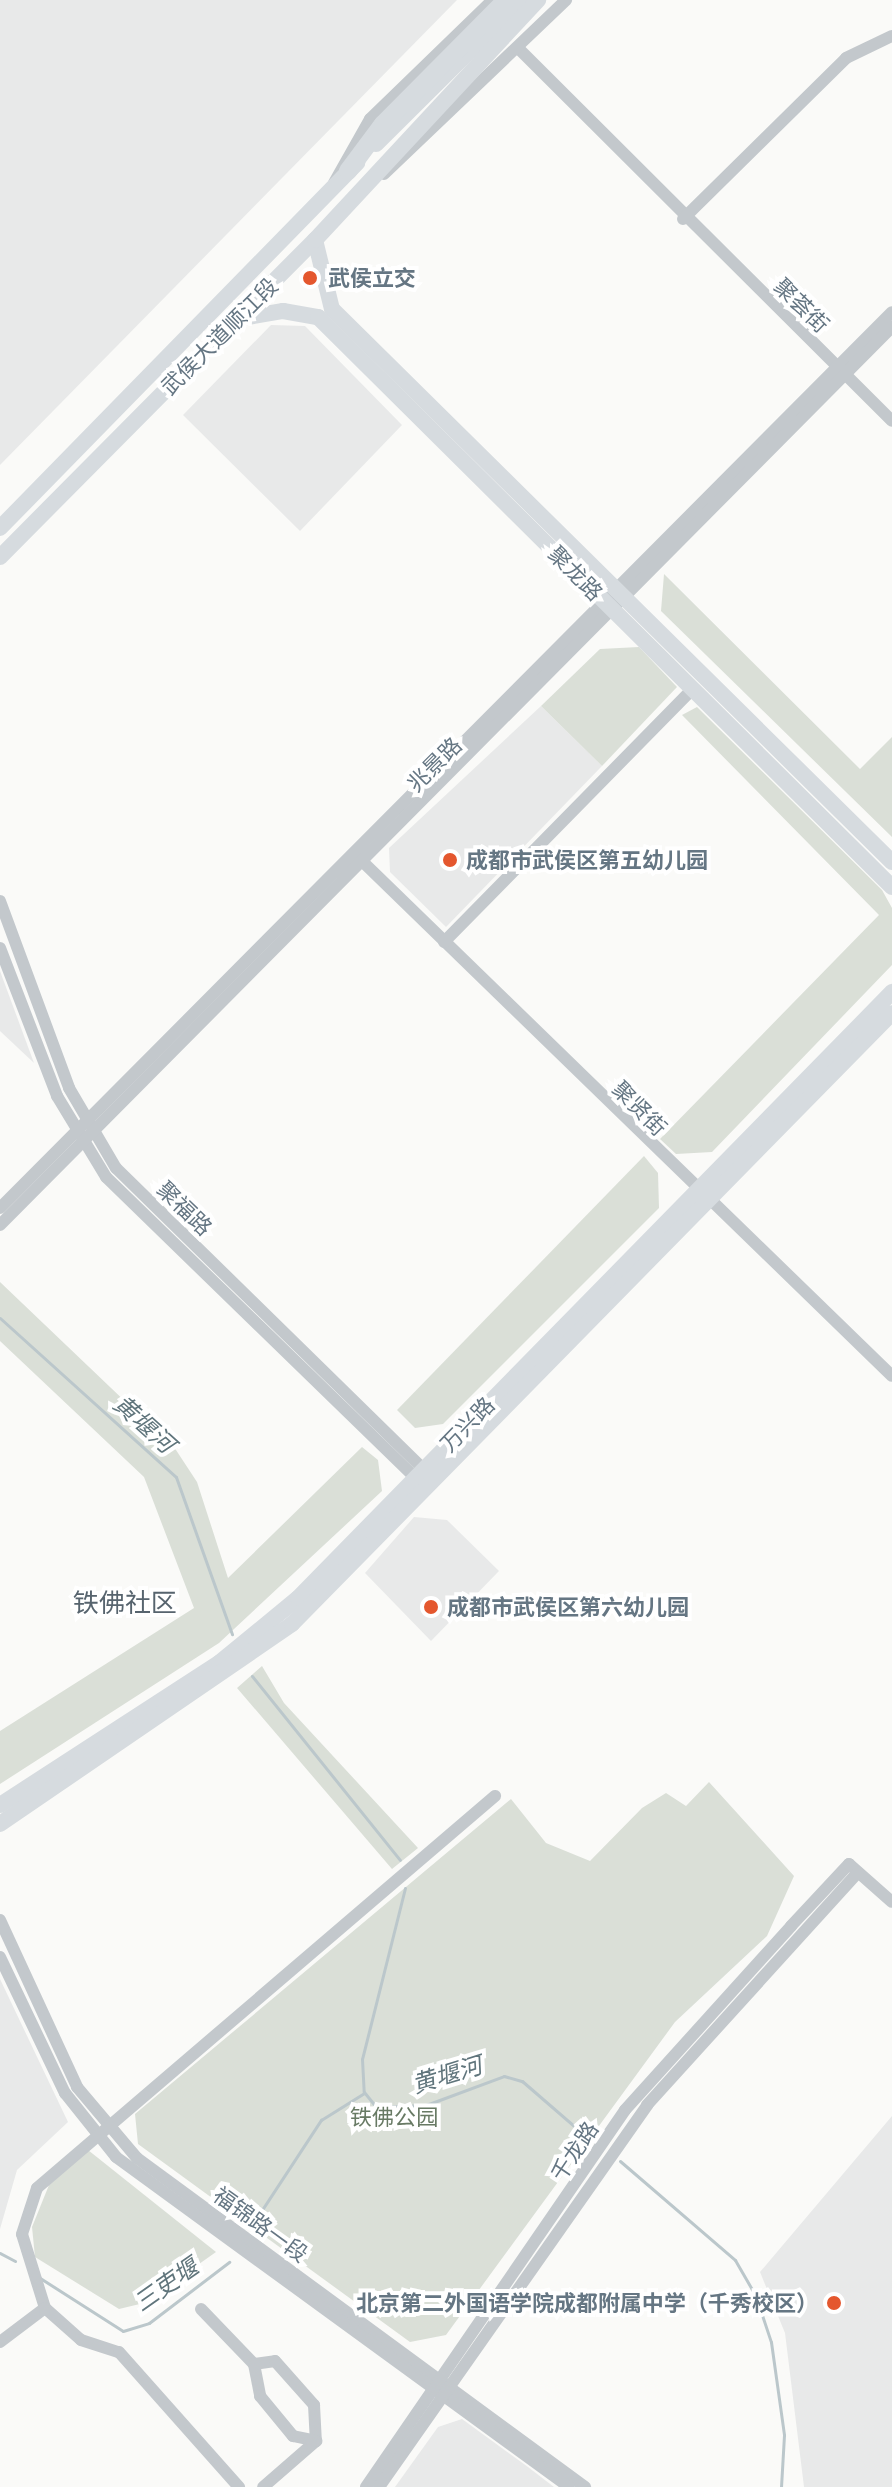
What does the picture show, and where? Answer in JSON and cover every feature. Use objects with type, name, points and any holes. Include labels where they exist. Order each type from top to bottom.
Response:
[{"type":"highway","points":[[348,171],[383,124],[490,32],[506,0]]},
{"type":"main road","points":[[490,32],[521,0]]},
{"type":"main road","points":[[490,32],[538,0]]},
{"type":"main road","name":"武侯大道顺江段","points":[[0,557],[315,240],[367,183],[490,32]]},
{"type":"main road","name":"武侯大道顺江段","points":[[0,528],[348,171]]},
{"type":"main road","name":"聚龙路","points":[[315,240],[332,309],[615,600],[693,689],[892,887]]},
{"type":"main road","name":"聚龙路","points":[[236,319],[283,311],[318,317],[892,862]]},
{"type":"main road","name":"万兴路","points":[[0,1805],[260,1632],[425,1479],[700,1196],[892,992]]},
{"type":"main road","points":[[700,1196],[892,1013]]},
{"type":"main road","points":[[0,1824],[262,1649],[425,1479]]},
{"type":"street","points":[[331,188],[370,119],[493,0]]},
{"type":"street","points":[[367,183],[424,143],[566,0]]},
{"type":"street","points":[[683,219],[846,58],[892,36]]},
{"type":"street","name":"聚荟街","points":[[518,48],[683,219],[892,421]]},
{"type":"street","name":"兆景路","points":[[0,1208],[85,1134],[364,863],[892,312]]},
{"type":"street","name":"兆景路","points":[[838,368],[892,327]]},
{"type":"street","name":"兆景路","points":[[0,1225],[85,1134],[615,600]]},
{"type":"street","points":[[444,942],[693,689]]},
{"type":"street","name":"聚贤街","points":[[364,863],[700,1196],[892,1376]]},
{"type":"street","name":"聚福路","points":[[0,901],[85,1134],[425,1479]]},
{"type":"street","points":[[0,948],[85,1134]]},
{"type":"street","points":[[239,2487],[119,2352],[81,2340],[45,2308],[22,2234],[37,2188],[93,2135],[495,1796]]},
{"type":"street","name":"千龙路","points":[[366,2487],[442,2388],[647,2105],[854,1868],[892,1902]]},
{"type":"street","name":"福锦路一段","points":[[0,1920],[63,2061],[105,2126],[137,2158],[569,2487]]},
{"type":"street","name":"福锦路一段","points":[[0,1957],[65,2093],[93,2135],[134,2173],[585,2487]]},
{"type":"street","points":[[0,2342],[45,2308]]},
{"type":"street","points":[[201,2309],[254,2364],[260,2396],[293,2436],[316,2441]]},
{"type":"street","points":[[254,2364],[275,2361],[314,2405],[316,2441]]},
{"type":"street","name":"千龙路","points":[[379,2487],[442,2388]]},
{"type":"street","points":[[263,2487],[316,2441]]},
{"type":"shaded area","points":[[0,0],[457,0],[0,465]]},
{"type":"shaded area","points":[[271,325],[305,326],[402,425],[300,531],[183,415]]},
{"type":"shaded area","points":[[541,706],[602,766],[446,927],[390,872],[389,848]]},
{"type":"shaded area","points":[[0,971],[34,1063],[0,1031]]},
{"type":"shaded area","name":"成都市武侯区第六幼儿园","points":[[414,1517],[447,1520],[499,1571],[431,1641],[365,1573]]},
{"type":"shaded area","points":[[0,1979],[68,2122],[17,2170],[0,2229]]},
{"type":"shaded area","name":"北京第二外国语学院成都附属中学（千秀校区）","points":[[892,2116],[892,2487],[804,2487],[785,2333],[760,2272]]},
{"type":"shaded area","points":[[462,2419],[554,2487],[395,2487],[438,2427]]},
{"type":"green space","points":[[664,574],[860,769],[892,737],[892,837],[661,611]]},
{"type":"green space","points":[[639,647],[677,687],[602,766],[541,706],[600,649]]},
{"type":"green space","points":[[697,707],[882,890],[892,908],[892,965],[712,1152],[676,1154],[660,1139],[879,915],[682,715]]},
{"type":"green space","points":[[644,1156],[658,1173],[659,1208],[443,1424],[415,1428],[397,1410]]},
{"type":"green space","points":[[0,1282],[176,1450],[197,1482],[228,1578],[362,1447],[378,1460],[382,1491],[219,1643],[0,1784],[0,1731],[194,1608],[144,1477],[0,1341]]},
{"type":"green space","points":[[262,1666],[284,1703],[418,1848],[392,1869],[237,1688]]},
{"type":"green space","name":"铁佛公园","points":[[709,1782],[794,1876],[767,1936],[675,2022],[446,2335],[410,2342],[138,2144],[135,2114],[511,1799],[546,1843],[590,1861],[642,1808],[666,1793],[686,1806]]},
{"type":"green space","points":[[88,2150],[216,2252],[144,2303],[119,2309],[35,2257],[32,2227],[49,2185]]},
{"type":"waterway","name":"黄堰河","points":[[0,1318],[176,1477],[232,1634]]},
{"type":"waterway","name":"黄堰河","points":[[252,1676],[400,1860]]},
{"type":"waterway","name":"黄堰河","points":[[405,1888],[362,2059],[364,2092],[376,2107],[426,2105],[504,2076],[522,2081],[590,2140]]},
{"type":"waterway","name":"三吏堰","points":[[252,2225],[321,2120],[364,2093]]},
{"type":"waterway","name":"黄堰河","points":[[620,2161],[735,2260],[755,2294],[771,2342],[784,2435],[781,2487]]},
{"type":"waterway","name":"三吏堰","points":[[0,2253],[15,2261]]},
{"type":"waterway","name":"三吏堰","points":[[40,2278],[123,2331],[149,2323],[229,2262]]},
{"type":"place","name":"武侯立交","points":[[310,278]]},
{"type":"place","name":"成都市武侯区第五幼儿园","points":[[450,860]]},
{"type":"place","name":"成都市武侯区第六幼儿园","points":[[431,1607]]},
{"type":"place","name":"北京第二外国语学院成都附属中学（千秀校区）","points":[[834,2303]]},
{"type":"district","name":"铁佛社区","points":[[125,1603]]}]
